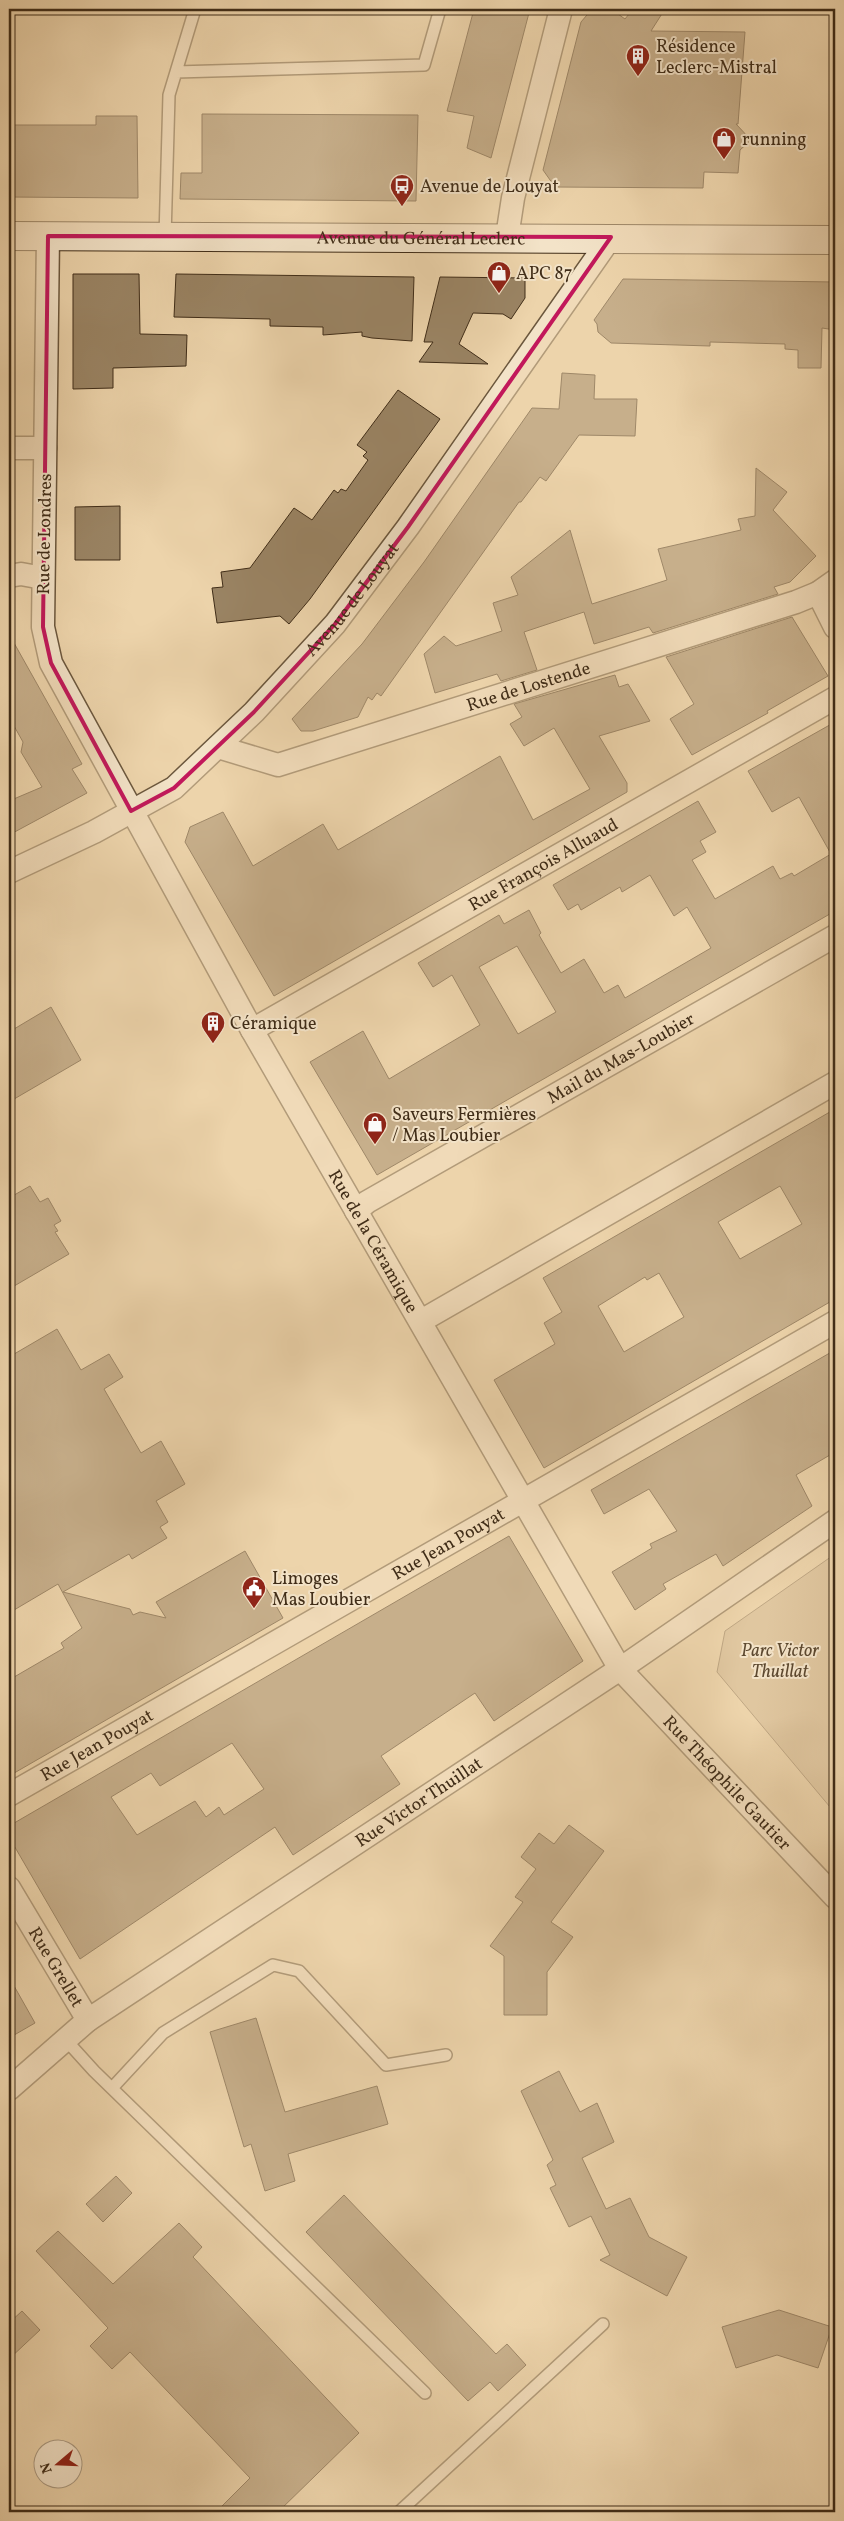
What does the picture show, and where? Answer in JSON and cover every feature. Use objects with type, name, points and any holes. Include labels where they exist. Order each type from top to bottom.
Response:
[{"type":"main road","name":"Avenue du Général Leclerc","points":[[9,236],[611,237],[835,240]]},
{"type":"street","points":[[507,237],[513,198],[561,9]]},
{"type":"street","name":"Rue de Londres","points":[[48,236],[43,627],[51,664],[131,811]]},
{"type":"street","name":"Avenue de Louyat","points":[[9,872],[94,832],[174,788],[254,712],[335,624],[408,527],[611,237]]},
{"type":"street","points":[[9,448],[46,448]]},
{"type":"street","points":[[9,576],[21,574],[43,578]]},
{"type":"street","points":[[827,587],[835,627]]},
{"type":"street","name":"Rue de Lostende","points":[[218,747],[278,765],[786,605],[827,587]]},
{"type":"street","name":"Rue François Alluaud","points":[[252,1030],[835,698]]},
{"type":"street","name":"Rue de la Céramique","points":[[131,811],[252,1030],[525,1501],[597,1632],[620,1669]]},
{"type":"street","name":"Mail du Mas-Loubier","points":[[356,1211],[367,1202],[835,936]]},
{"type":"street","points":[[420,1322],[835,1083]]},
{"type":"street","name":"Rue Jean Pouyat","points":[[9,1795],[835,1322]]},
{"type":"street","name":"Rue Victor Thuillat","points":[[9,2089],[88,2020],[620,1669],[835,1521]]},
{"type":"street","name":"Rue Théophile Gautier","points":[[620,1669],[835,1897]]},
{"type":"street","name":"Rue Grellet","points":[[9,1888],[88,2020]]},
{"type":"lane","points":[[165,237],[169,95],[196,9]]},
{"type":"lane","points":[[176,72],[424,65],[440,9]]},
{"type":"lane","points":[[113,2087],[163,2033],[273,1965],[299,1972],[386,2064],[446,2055]]},
{"type":"lane","points":[[65,2039],[424,2393]]},
{"type":"lane","points":[[399,2512],[603,2324]]},
{"type":"highlighted area","points":[[48,236],[611,237],[408,527],[335,624],[254,712],[174,788],[131,811],[51,663],[43,627]]},
{"type":"green space","name":"Parc Victor Thuillat","points":[[835,1554],[835,1813],[717,1672],[725,1631]]},
{"type":"building","points":[[474,9],[530,9],[491,158],[467,148],[474,116],[447,111]]},
{"type":"building","name":"Résidence Leclerc-Mistral","points":[[592,9],[611,9],[625,19],[633,9],[665,9],[651,31],[745,32],[738,124],[736,124],[751,140],[740,150],[738,173],[704,172],[703,188],[555,187],[543,170],[581,22]]},
{"type":"building","points":[[202,114],[418,115],[416,201],[180,199],[181,173],[202,173]]},
{"type":"building","points":[[96,116],[137,116],[138,198],[9,197],[9,125],[96,125]]},
{"type":"building","points":[[73,274],[139,274],[140,334],[187,335],[186,366],[113,368],[113,388],[73,389]]},
{"type":"building","points":[[176,274],[414,277],[412,341],[372,338],[362,336],[362,332],[323,335],[323,327],[270,326],[270,319],[174,317]]},
{"type":"building","points":[[440,277],[525,278],[525,298],[511,319],[503,314],[473,313],[459,344],[488,364],[419,362],[433,342],[424,342]]},
{"type":"building","points":[[623,279],[835,282],[835,330],[822,328],[821,368],[798,368],[798,350],[785,349],[785,344],[710,342],[710,346],[611,343],[598,332],[597,324],[594,320]]},
{"type":"building","points":[[562,373],[595,375],[594,399],[637,399],[635,436],[579,435],[546,481],[540,477],[521,502],[519,502],[381,696],[377,693],[372,700],[368,697],[358,717],[313,731],[301,731],[292,719],[362,644],[424,562],[532,408],[559,409]]},
{"type":"building","points":[[398,390],[440,419],[310,599],[289,624],[280,616],[217,623],[212,588],[223,587],[221,572],[250,568],[294,508],[312,520],[334,490],[338,493],[341,489],[346,491],[368,460],[363,456],[367,452],[357,445]]},
{"type":"building","points":[[756,468],[787,492],[773,510],[816,556],[790,582],[774,587],[778,594],[653,633],[649,627],[594,644],[584,612],[524,632],[537,670],[501,681],[497,674],[435,693],[424,654],[444,636],[456,646],[502,631],[493,603],[518,595],[511,577],[570,530],[592,604],[667,580],[658,549],[741,530],[738,519],[755,516]]},
{"type":"building","points":[[120,506],[120,560],[75,560],[75,507]]},
{"type":"building","points":[[792,617],[828,676],[767,711],[768,713],[692,755],[670,719],[694,704],[666,657]]},
{"type":"building","points":[[9,634],[82,764],[72,769],[87,793],[9,835],[9,801],[42,787],[21,752],[23,742],[9,717]]},
{"type":"building","points":[[615,675],[619,687],[628,684],[650,721],[599,736],[627,783],[627,792],[274,996],[185,842],[190,827],[223,812],[253,866],[323,824],[338,850],[500,756],[533,820],[590,789],[554,728],[524,746],[510,724],[522,717],[514,704]]},
{"type":"building","points":[[835,722],[835,911],[377,1175],[310,1062],[363,1031],[389,1079],[480,1025],[452,975],[433,987],[418,963],[499,915],[504,924],[529,910],[541,933],[539,935],[561,973],[584,959],[604,993],[618,985],[625,998],[711,948],[687,907],[674,916],[650,875],[622,892],[620,887],[581,910],[578,904],[568,910],[553,885],[698,801],[716,832],[700,841],[706,852],[692,860],[715,899],[773,866],[780,879],[792,873],[794,876],[831,854],[799,797],[772,812],[748,771]],"holes":[[[517,946],[556,1012],[518,1034],[479,967]]]},
{"type":"building","points":[[51,1007],[81,1060],[9,1102],[9,1032]]},
{"type":"building","points":[[835,1109],[835,1299],[544,1468],[494,1380],[555,1344],[544,1323],[562,1312],[543,1278]],"holes":[[[780,1186],[802,1224],[740,1259],[718,1222]],[[659,1273],[684,1317],[624,1352],[598,1306],[645,1277],[647,1280]]]},
{"type":"building","points":[[30,1186],[40,1202],[48,1198],[61,1221],[54,1225],[58,1231],[55,1232],[69,1254],[9,1289],[9,1198]]},
{"type":"building","points":[[57,1329],[81,1370],[109,1354],[123,1377],[104,1389],[141,1453],[161,1441],[185,1484],[156,1501],[168,1522],[160,1527],[167,1538],[132,1559],[129,1554],[63,1592],[130,1609],[133,1615],[140,1612],[166,1618],[156,1602],[245,1551],[283,1618],[9,1776],[9,1680],[64,1648],[61,1643],[82,1628],[58,1584],[9,1613],[9,1357]]},
{"type":"building","points":[[835,1350],[835,1452],[796,1475],[812,1506],[723,1566],[716,1554],[663,1584],[666,1589],[635,1610],[612,1572],[652,1548],[650,1544],[677,1531],[649,1489],[604,1514],[591,1490]]},
{"type":"building","points":[[509,1536],[583,1661],[494,1721],[475,1693],[381,1756],[400,1784],[293,1855],[275,1827],[80,1959],[9,1837],[9,1826]],"holes":[[[232,1743],[264,1789],[224,1815],[219,1807],[206,1817],[195,1801],[137,1835],[111,1797],[151,1773],[160,1786]]]},
{"type":"building","points":[[569,1825],[604,1851],[551,1922],[573,1937],[547,1972],[547,2015],[504,2015],[504,1956],[490,1946],[523,1902],[515,1897],[536,1869],[521,1857],[539,1833],[554,1844]]},
{"type":"building","points":[[9,1977],[35,2023],[9,2038]]},
{"type":"building","points":[[256,2018],[285,2112],[377,2086],[388,2124],[288,2154],[295,2181],[265,2191],[251,2144],[244,2147],[210,2032]]},
{"type":"building","points":[[559,2071],[580,2112],[597,2103],[614,2142],[582,2158],[606,2209],[630,2198],[649,2237],[687,2257],[667,2296],[600,2260],[610,2255],[591,2216],[569,2227],[550,2188],[556,2185],[547,2165],[553,2160],[521,2091]]},
{"type":"building","points":[[116,2176],[132,2193],[103,2222],[86,2204]]},
{"type":"building","points":[[344,2195],[496,2354],[507,2344],[526,2365],[498,2391],[490,2382],[468,2401],[306,2232]]},
{"type":"building","points":[[179,2223],[202,2247],[193,2257],[359,2433],[278,2512],[216,2512],[250,2478],[130,2352],[112,2369],[90,2346],[108,2328],[36,2251],[58,2231],[113,2284]]},
{"type":"building","points":[[779,2310],[832,2327],[818,2368],[777,2355],[736,2368],[722,2327]]},
{"type":"building","points":[[22,2311],[40,2330],[9,2359],[9,2323]]},
{"type":"place","name":"Résidence Leclerc-Mistral","points":[[638,77]]},
{"type":"place","name":"running","points":[[724,160]]},
{"type":"place","name":"Avenue de Louyat","points":[[402,207]]},
{"type":"place","name":"APC 87","points":[[499,294]]},
{"type":"place","name":"Céramique","points":[[213,1044]]},
{"type":"place","name":"Saveurs Fermières / Mas Loubier","points":[[375,1145]]},
{"type":"place","name":"Limoges Mas Loubier","points":[[254,1609]]}]
